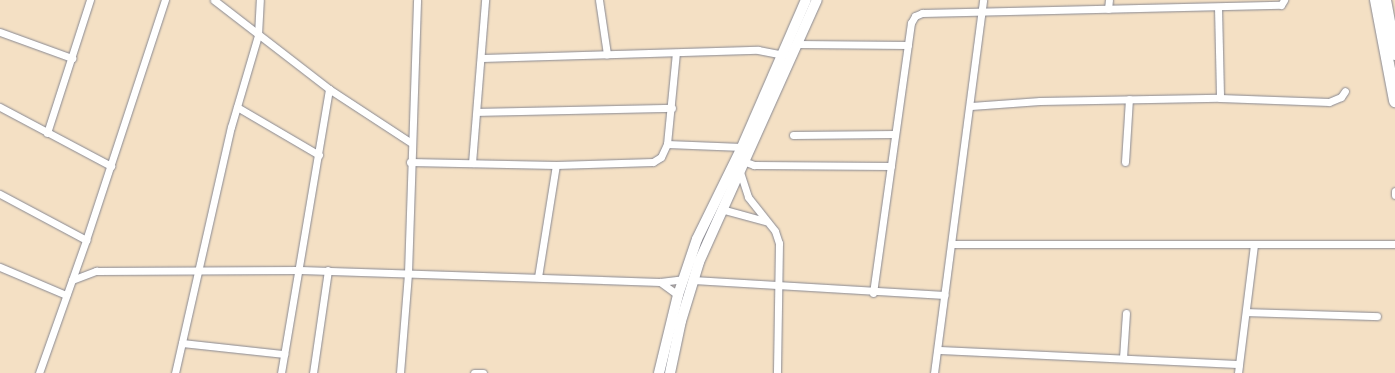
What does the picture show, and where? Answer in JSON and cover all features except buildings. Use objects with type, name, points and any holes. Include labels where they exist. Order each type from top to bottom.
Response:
[{"type":"highway","points":[[1376,0],[1395,101]]},
{"type":"highway","points":[[1386,0],[1395,54]]},
{"type":"main road","points":[[670,373],[697,240],[742,147],[806,0]]},
{"type":"main road","points":[[659,373],[678,295],[688,280],[817,0]]},
{"type":"main road","points":[[664,348],[675,349]]},
{"type":"street","points":[[47,132],[90,0]]},
{"type":"street","points":[[39,373],[111,166],[165,0]]},
{"type":"street","points":[[214,0],[329,89],[410,142]]},
{"type":"street","points":[[175,373],[197,272],[202,261],[237,107],[258,34],[260,0]]},
{"type":"street","points":[[400,373],[408,273],[410,142],[417,0]]},
{"type":"street","points":[[472,163],[482,58],[485,0]]},
{"type":"street","points":[[599,0],[607,54]]},
{"type":"street","points":[[934,373],[953,244],[983,0]]},
{"type":"street","points":[[1108,9],[1109,0]]},
{"type":"street","points":[[873,293],[911,23],[918,14],[1108,9],[1194,4],[1218,7],[1281,5],[1284,0]]},
{"type":"street","points":[[1218,7],[1220,98]]},
{"type":"street","points":[[0,32],[72,58]]},
{"type":"street","points":[[797,44],[908,45]]},
{"type":"street","points":[[482,58],[758,50],[783,54]]},
{"type":"street","points":[[410,162],[556,165],[648,164],[660,157],[667,144],[672,108],[676,53]]},
{"type":"street","points":[[281,373],[295,286],[300,270],[329,89]]},
{"type":"street","points":[[971,106],[1129,99],[1220,98],[1328,102],[1342,97],[1345,91]]},
{"type":"street","points":[[1125,162],[1129,99]]},
{"type":"street","points":[[0,107],[111,166]]},
{"type":"street","points":[[237,107],[319,155]]},
{"type":"street","points":[[477,112],[672,108]]},
{"type":"street","points":[[793,135],[895,134]]},
{"type":"street","points":[[667,144],[742,147]]},
{"type":"street","points":[[777,373],[779,243],[775,232],[765,222],[745,190],[740,174],[742,164],[891,166]]},
{"type":"street","points":[[538,278],[556,165]]},
{"type":"street","points":[[0,194],[86,240]]},
{"type":"street","points":[[721,209],[765,222]]},
{"type":"street","points":[[953,244],[1254,245],[1360,242],[1395,244]]},
{"type":"street","points":[[1238,373],[1247,312],[1254,245]]},
{"type":"street","points":[[0,267],[66,295]]},
{"type":"street","points":[[72,280],[96,271],[197,272],[328,270],[660,282],[688,280],[873,293],[945,295]]},
{"type":"street","points":[[314,373],[328,270]]},
{"type":"street","points":[[660,282],[678,295]]},
{"type":"street","points":[[1247,312],[1377,316]]},
{"type":"street","points":[[1122,358],[1126,314]]},
{"type":"street","points":[[182,343],[284,354]]},
{"type":"street","points":[[938,350],[1239,364]]},
{"type":"street","points":[[474,373],[483,373]]}]
